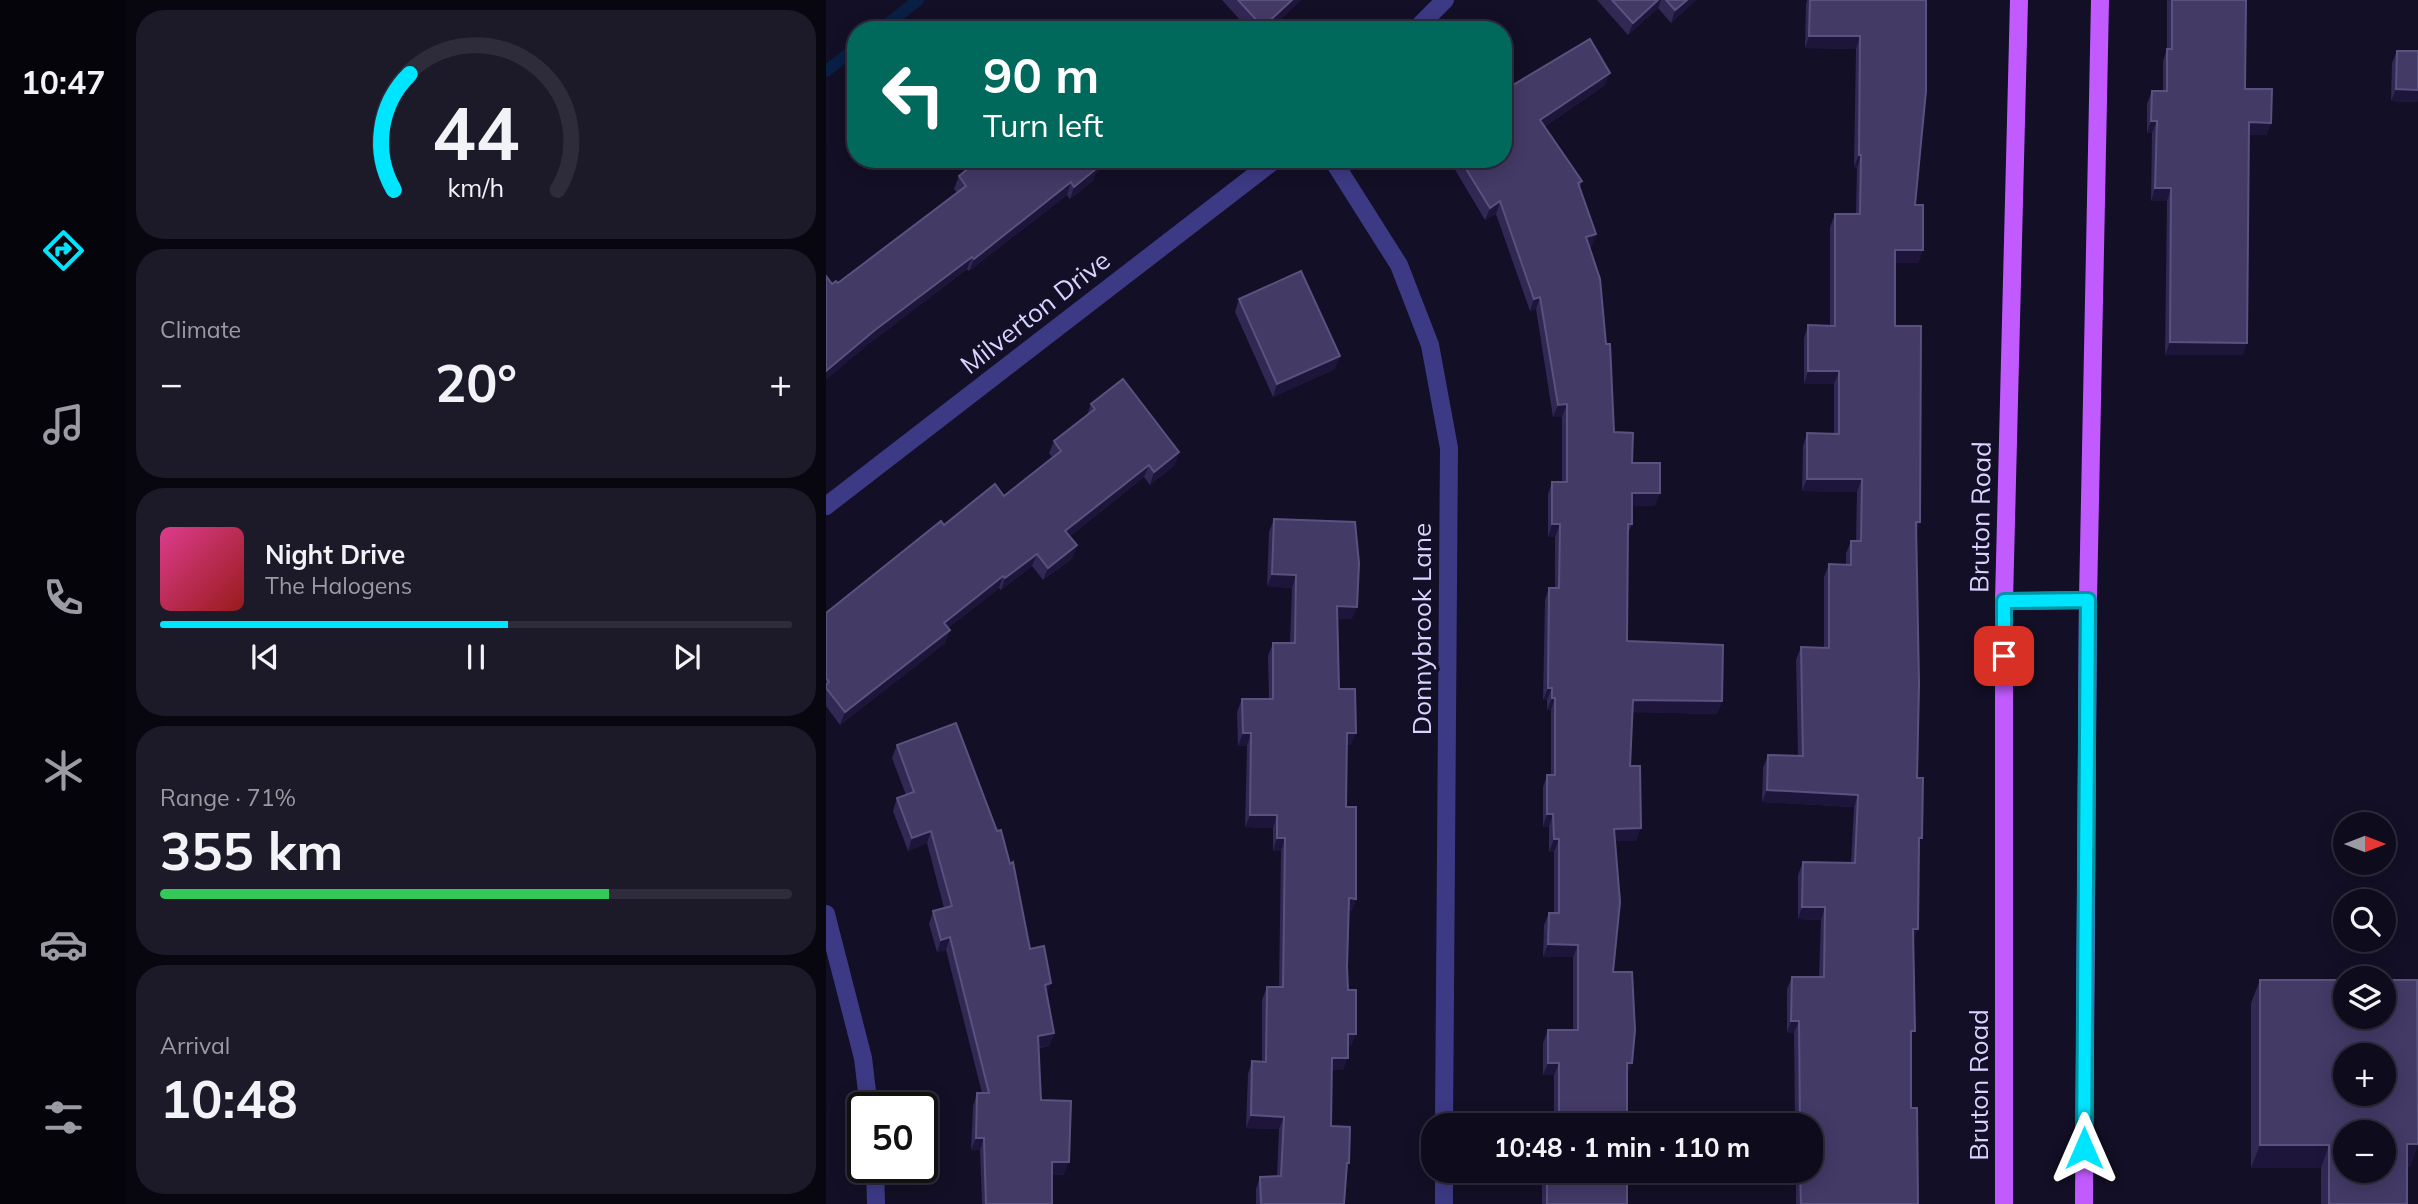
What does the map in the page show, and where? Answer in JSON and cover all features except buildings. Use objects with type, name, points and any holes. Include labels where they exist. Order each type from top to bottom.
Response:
[{"type":"main road","name":"Bruton Road","points":[[2004,1204],[2004,601],[2019,0]]},
{"type":"main road","points":[[2084,1204],[2088,600],[2100,0]]},
{"type":"main road","points":[[2004,601],[2088,600]]},
{"type":"street","points":[[1424,21],[1445,0]]},
{"type":"street","name":"Milverton Drive","points":[[826,506],[1264,168]]},
{"type":"street","name":"Donnybrook Lane","points":[[1338,168],[1399,265],[1430,345],[1448,448],[1444,1113]]},
{"type":"street","points":[[826,914],[863,1058],[867,1092]]},
{"type":"street","points":[[875,1183],[876,1204]]},
{"type":"street","points":[[1444,1183],[1444,1204]]},
{"type":"waterway","points":[[891,21],[918,0]]},
{"type":"waterway","points":[[826,71],[847,55]]},
{"type":"route","points":[[2004,656],[2004,601],[2088,600],[2084,1148]]}]
